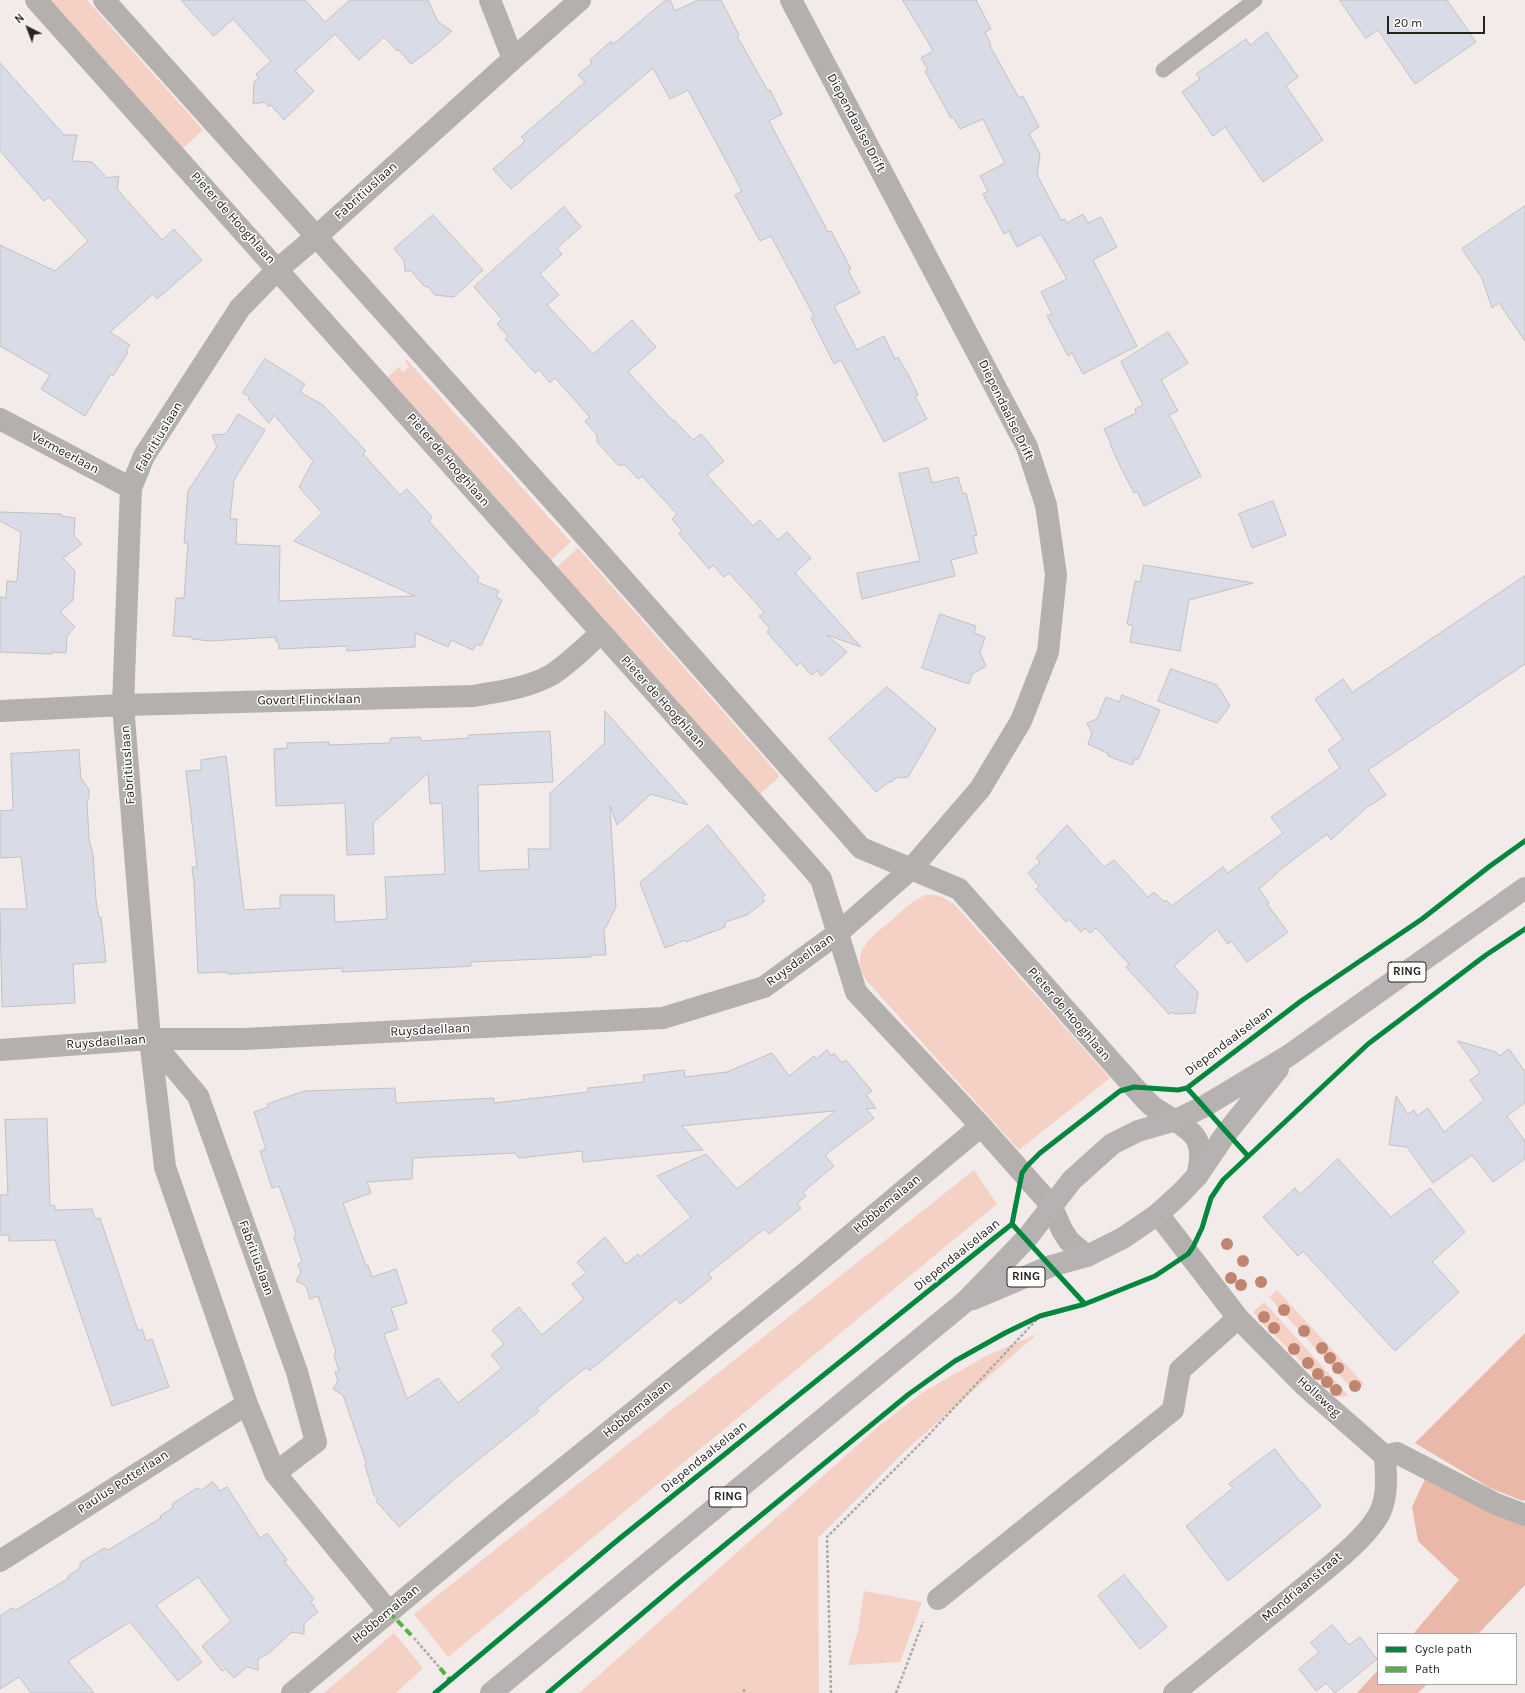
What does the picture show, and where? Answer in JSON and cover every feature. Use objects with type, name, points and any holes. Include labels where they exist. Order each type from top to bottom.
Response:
[{"type":"main road","name":"RING","points":[[491,1693],[966,1301],[1027,1238],[1051,1205],[1072,1180],[1112,1144],[1138,1131],[1176,1120],[1203,1107],[1288,1056],[1525,888]]},
{"type":"main road","name":"RING","points":[[966,1301],[1051,1266],[1087,1256],[1123,1238],[1158,1214],[1197,1176],[1227,1132],[1288,1056]]},
{"type":"street","name":"Pieter de Hooghlaan","points":[[36,0],[278,269],[821,879],[856,992],[981,1126],[1051,1205],[1069,1241],[1087,1256]]},
{"type":"street","name":"Pieter de Hooghlaan","points":[[104,0],[317,236],[861,848],[959,889],[1134,1087],[1155,1108],[1191,1130],[1200,1148],[1200,1165],[1197,1176]]},
{"type":"street","points":[[490,0],[513,58]]},
{"type":"street","name":"Fabritiuslaan","points":[[389,1612],[275,1472],[247,1404],[166,1166],[150,1039],[123,705],[131,488],[144,456],[240,308],[278,269],[317,236],[513,58],[580,0]]},
{"type":"street","name":"Diependaalse Drift","points":[[791,0],[1027,447],[1046,505],[1056,575],[1048,652],[1021,721],[980,789],[911,869]]},
{"type":"street","name":"Vermeerlaan","points":[[0,419],[131,488]]},
{"type":"street","name":"Govert Flincklaan","points":[[0,711],[123,705],[474,696],[515,689],[551,674],[601,633]]},
{"type":"street","points":[[838,933],[911,869]]},
{"type":"street","name":"Ruysdaellaan","points":[[0,1050],[150,1039],[244,1039],[663,1018],[764,987],[838,933]]},
{"type":"street","name":"Fabritiuslaan","points":[[150,1039],[198,1096],[297,1372],[316,1442],[275,1472]]},
{"type":"street","name":"Hobbemalaan","points":[[292,1693],[389,1612],[798,1279],[981,1126]]},
{"type":"street","name":"Holleweg","points":[[1158,1214],[1238,1318],[1305,1386],[1385,1456]]},
{"type":"street","points":[[938,1599],[1172,1410],[1180,1370],[1238,1318]]},
{"type":"street","name":"Paulus Potterlaan","points":[[0,1561],[247,1404]]},
{"type":"street","points":[[1385,1456],[1397,1453],[1496,1504],[1525,1515]]},
{"type":"street","name":"Mondriaanstraat","points":[[1174,1693],[1325,1570],[1374,1523],[1382,1510],[1386,1495],[1387,1477],[1385,1456]]},
{"type":"lane","points":[[1163,70],[1255,0]]},
{"type":"path","points":[[1026,1323],[1048,1314]]},
{"type":"path","points":[[831,1693],[827,1537],[920,1443],[1040,1316]]},
{"type":"path","points":[[896,1693],[928,1609],[938,1599]]},
{"type":"path","points":[[414,1638],[440,1668]]},
{"type":"shaded area","points":[[50,0],[87,0],[203,130],[183,148]]},
{"type":"shaded area","points":[[407,360],[571,542],[551,560],[388,377],[399,367],[403,372],[409,367],[405,362]]},
{"type":"shaded area","points":[[578,548],[780,776],[760,794],[557,567]]},
{"type":"shaded area","points":[[925,895],[941,897],[955,905],[1110,1078],[1019,1150],[867,981],[862,971],[860,961],[861,953],[871,938],[908,906]]},
{"type":"shaded area","points":[[974,1170],[997,1204],[448,1657],[414,1614]]},
{"type":"shaded area","points":[[1277,1290],[1364,1384],[1355,1392],[1269,1297]]},
{"type":"shaded area","points":[[1264,1302],[1349,1396],[1341,1397],[1334,1394],[1263,1324],[1253,1312]]},
{"type":"shaded area","points":[[1525,1333],[1525,1500],[1523,1501],[1490,1488],[1415,1443]]},
{"type":"shaded area","points":[[1037,1334],[905,1451],[818,1538],[819,1693],[579,1693],[879,1426],[923,1392],[988,1355]]},
{"type":"shaded area","points":[[1425,1479],[1525,1524],[1525,1585],[1479,1633],[1414,1633],[1459,1580],[1418,1541],[1412,1507]]},
{"type":"shaded area","points":[[864,1591],[922,1602],[900,1662],[848,1665],[858,1631]]},
{"type":"shaded area","points":[[394,1633],[423,1668],[396,1693],[324,1693]]},
{"type":"shaded area","points":[[1377,1671],[1377,1685],[1426,1685],[1418,1693],[1357,1693]]},
{"type":"building","points":[[181,0],[305,0],[325,22],[350,0],[428,0],[438,22],[452,31],[411,64],[399,50],[397,51],[384,37],[359,60],[335,34],[295,71],[314,91],[284,120],[271,105],[269,107],[265,102],[253,104],[254,82],[259,78],[256,74],[271,61],[233,19],[214,36]]},
{"type":"building","points":[[666,0],[670,0],[675,11],[698,0],[721,0],[739,35],[737,36],[768,91],[770,90],[782,114],[769,121],[828,232],[831,231],[851,269],[848,270],[860,293],[834,306],[857,350],[884,336],[895,359],[898,357],[909,376],[918,395],[915,396],[927,419],[884,442],[841,360],[834,364],[811,318],[814,316],[771,236],[760,241],[735,195],[742,191],[688,90],[670,99],[653,68],[511,189],[493,169],[525,141],[521,137],[585,82],[578,75],[592,63],[590,60],[611,41],[613,44]]},
{"type":"building","points":[[903,0],[976,0],[991,29],[985,32],[991,45],[990,46],[1019,98],[1023,96],[1039,127],[1029,134],[1040,154],[1037,175],[1061,220],[1065,219],[1067,223],[1083,214],[1088,223],[1101,217],[1117,247],[1093,260],[1137,346],[1083,374],[1072,353],[1068,356],[1047,316],[1052,314],[1041,292],[1067,279],[1041,234],[1017,247],[1009,231],[1004,234],[983,194],[988,191],[980,176],[1005,163],[983,119],[960,129],[953,117],[951,118],[925,71],[928,70],[921,58],[933,51]]},
{"type":"building","points":[[1340,0],[1447,0],[1476,42],[1415,84],[1378,30],[1366,38]]},
{"type":"building","points":[[1267,32],[1298,77],[1286,86],[1323,140],[1263,182],[1225,127],[1213,136],[1182,92],[1200,79],[1196,74],[1246,39],[1250,45]]},
{"type":"building","points":[[0,63],[64,135],[77,135],[72,161],[92,162],[107,178],[119,176],[117,189],[162,240],[174,229],[202,260],[157,299],[153,294],[110,332],[130,345],[126,350],[128,352],[113,376],[111,374],[85,416],[41,389],[50,375],[0,346],[0,245],[55,271],[88,241],[49,197],[44,201],[0,151]]},
{"type":"building","points":[[1525,206],[1525,341],[1499,303],[1492,308],[1482,278],[1462,249]]},
{"type":"building","points":[[564,207],[581,227],[557,248],[562,254],[540,274],[559,295],[547,305],[593,354],[632,320],[656,347],[628,372],[673,421],[674,420],[693,440],[701,434],[724,461],[707,475],[753,526],[760,520],[778,540],[787,532],[811,558],[795,573],[861,647],[827,635],[847,652],[821,676],[817,671],[811,675],[800,662],[797,666],[767,632],[770,629],[759,616],[764,612],[729,573],[724,577],[713,565],[709,569],[679,534],[682,531],[672,519],[677,514],[642,476],[638,479],[625,465],[618,465],[597,442],[597,435],[585,421],[590,417],[555,378],[550,383],[539,370],[535,373],[505,339],[508,336],[497,324],[502,319],[474,287]]},
{"type":"building","points":[[433,215],[483,270],[454,297],[435,295],[428,287],[424,286],[411,271],[405,271],[404,260],[394,249]]},
{"type":"building","points":[[1168,332],[1188,363],[1161,380],[1178,411],[1169,415],[1201,476],[1144,506],[1137,491],[1134,493],[1121,468],[1104,429],[1136,413],[1135,409],[1143,405],[1121,362]]},
{"type":"building","points":[[265,359],[305,384],[300,392],[323,405],[366,451],[363,454],[400,495],[407,489],[432,517],[429,521],[479,577],[477,582],[499,591],[496,597],[502,600],[481,646],[476,644],[473,650],[451,640],[448,647],[415,633],[415,647],[347,651],[347,646],[279,649],[279,642],[276,642],[276,637],[210,641],[192,639],[192,637],[173,636],[176,598],[184,598],[188,543],[184,543],[188,491],[217,447],[212,435],[226,434],[238,414],[265,430],[234,480],[230,519],[237,519],[236,544],[280,546],[279,601],[415,596],[294,541],[322,513],[299,487],[313,461],[274,415],[269,423],[248,399],[250,397],[243,393]]},
{"type":"building","points":[[928,468],[932,483],[958,477],[963,494],[966,493],[977,535],[973,536],[977,553],[951,560],[955,576],[862,599],[857,573],[920,561],[899,474]]},
{"type":"building","points":[[1273,501],[1286,535],[1252,548],[1239,514]]},
{"type":"building","points":[[0,512],[61,514],[61,516],[75,518],[74,536],[82,544],[63,558],[75,571],[73,600],[60,612],[75,627],[67,636],[66,653],[52,652],[52,654],[0,652],[0,597],[6,598],[7,581],[17,582],[21,532],[0,521]]},
{"type":"building","points":[[1144,565],[1253,583],[1189,600],[1180,651],[1130,642],[1133,626],[1127,624],[1135,581],[1140,582]]},
{"type":"building","points":[[1525,576],[1525,664],[1368,770],[1386,795],[1366,808],[1331,840],[1327,834],[1285,866],[1259,889],[1269,903],[1267,904],[1288,932],[1247,962],[1231,941],[1228,944],[1217,929],[1174,966],[1198,992],[1195,1013],[1174,1014],[1172,1012],[1169,1014],[1126,967],[1129,964],[1096,928],[1090,933],[1085,928],[1081,932],[1069,919],[1066,922],[1036,889],[1039,886],[1028,873],[1040,862],[1036,858],[1067,825],[1104,867],[1114,860],[1148,897],[1155,893],[1164,902],[1166,900],[1172,906],[1223,867],[1228,873],[1283,833],[1271,817],[1340,768],[1328,750],[1343,739],[1315,699],[1343,679],[1352,692]]},
{"type":"building","points":[[940,614],[976,626],[974,633],[985,637],[980,653],[986,666],[972,674],[969,684],[922,668]]},
{"type":"building","points":[[1171,669],[1217,685],[1230,706],[1217,723],[1158,701]]},
{"type":"building","points":[[887,687],[936,729],[908,777],[895,778],[892,782],[889,782],[876,792],[829,739]]},
{"type":"building","points":[[1122,695],[1160,710],[1138,760],[1135,759],[1132,765],[1108,756],[1109,754],[1088,744],[1092,733],[1087,723],[1097,719],[1106,697],[1119,702]]},
{"type":"building","points":[[605,711],[688,805],[651,794],[617,825],[610,806],[616,907],[604,931],[606,955],[591,955],[591,957],[471,962],[471,966],[456,967],[342,972],[342,968],[230,974],[226,972],[198,973],[192,867],[197,867],[186,771],[201,770],[201,760],[226,756],[244,910],[280,908],[280,895],[334,895],[335,922],[387,919],[385,877],[445,874],[442,803],[430,804],[428,773],[373,823],[374,854],[347,855],[345,803],[276,806],[274,749],[288,748],[287,743],[329,742],[329,745],[389,743],[391,738],[420,737],[422,741],[469,738],[469,735],[550,731],[553,782],[478,785],[479,871],[529,869],[528,849],[550,849],[550,793],[604,744]]},
{"type":"building","points":[[79,750],[81,780],[82,779],[89,790],[87,802],[89,839],[93,855],[96,900],[99,918],[101,917],[106,962],[73,964],[75,1003],[2,1007],[0,909],[27,909],[21,857],[0,858],[0,811],[13,810],[11,754]]},
{"type":"building","points":[[708,825],[765,895],[762,897],[765,901],[747,915],[725,922],[725,927],[686,942],[685,940],[665,948],[640,883]]},
{"type":"building","points":[[1458,1041],[1496,1052],[1499,1056],[1509,1049],[1525,1072],[1525,1103],[1507,1116],[1525,1141],[1525,1159],[1493,1182],[1472,1155],[1433,1183],[1407,1147],[1389,1145],[1396,1096],[1408,1114],[1414,1110],[1417,1116],[1428,1108],[1444,1132],[1484,1100],[1470,1080],[1480,1073]]},
{"type":"building","points":[[827,1050],[832,1056],[834,1053],[842,1063],[846,1060],[872,1091],[866,1095],[876,1108],[866,1109],[874,1118],[825,1155],[834,1166],[803,1192],[806,1196],[797,1203],[801,1208],[769,1234],[764,1229],[708,1274],[712,1278],[680,1304],[676,1299],[589,1371],[587,1367],[575,1376],[537,1408],[539,1411],[457,1477],[399,1527],[376,1501],[378,1499],[374,1495],[365,1465],[366,1462],[343,1395],[333,1389],[338,1381],[335,1372],[339,1371],[334,1355],[336,1352],[318,1296],[310,1299],[306,1286],[296,1281],[301,1272],[298,1264],[302,1262],[294,1237],[296,1234],[279,1186],[272,1188],[260,1151],[266,1149],[254,1112],[268,1107],[267,1104],[304,1091],[395,1088],[396,1103],[494,1098],[494,1103],[588,1092],[588,1088],[644,1082],[643,1075],[684,1070],[685,1077],[727,1072],[772,1053],[789,1076],[814,1056],[816,1059]],"holes":[[[835,1111],[737,1189],[706,1154],[657,1176],[691,1217],[640,1257],[638,1254],[626,1264],[605,1237],[577,1262],[586,1273],[572,1284],[584,1299],[542,1335],[519,1307],[492,1330],[504,1344],[491,1355],[502,1368],[458,1403],[438,1378],[407,1399],[384,1334],[398,1329],[391,1308],[407,1303],[396,1269],[372,1277],[368,1265],[366,1266],[343,1203],[371,1193],[367,1182],[412,1179],[413,1158],[515,1153],[519,1158],[582,1151],[583,1162],[703,1150],[682,1126]]]},
{"type":"building","points":[[47,1119],[50,1205],[55,1206],[55,1210],[92,1209],[95,1219],[100,1218],[138,1331],[142,1329],[146,1341],[152,1339],[169,1387],[112,1406],[55,1240],[9,1241],[9,1235],[0,1235],[0,1195],[8,1195],[5,1120]]},
{"type":"building","points":[[1338,1159],[1391,1217],[1430,1188],[1465,1232],[1432,1262],[1459,1292],[1395,1351],[1303,1251],[1298,1256],[1263,1217],[1295,1188],[1300,1194]]},
{"type":"building","points":[[1275,1449],[1321,1506],[1228,1581],[1186,1526],[1233,1488],[1229,1484]]},
{"type":"building","points":[[213,1482],[220,1491],[227,1487],[260,1538],[267,1533],[287,1560],[284,1561],[314,1599],[311,1602],[318,1612],[304,1623],[304,1634],[292,1632],[269,1653],[258,1659],[258,1670],[247,1667],[234,1678],[226,1669],[222,1671],[202,1646],[231,1621],[198,1577],[156,1605],[202,1662],[178,1681],[130,1622],[68,1661],[94,1693],[31,1693],[19,1677],[0,1689],[0,1616],[12,1608],[16,1610],[69,1578],[68,1576],[80,1568],[80,1563],[104,1548],[108,1550],[161,1518],[160,1516],[173,1508],[172,1504],[197,1488],[201,1490]]},
{"type":"building","points":[[1124,1575],[1167,1627],[1140,1649],[1098,1596]]},
{"type":"building","points":[[1332,1625],[1349,1645],[1360,1637],[1377,1659],[1335,1693],[1326,1683],[1316,1691],[1299,1669],[1319,1652],[1311,1643]]},
{"type":"marked path","points":[[389,1612],[414,1638]]},
{"type":"marked path","points":[[440,1668],[450,1680]]},
{"type":"cycle path","name":"Diependaalselaan","points":[[435,1693],[619,1539],[1012,1224],[1022,1173],[1040,1153],[1120,1091],[1134,1087],[1178,1090],[1187,1088],[1301,1001],[1422,919],[1525,841]]},
{"type":"cycle path","points":[[548,1693],[682,1580],[909,1394],[955,1361],[1005,1333],[1040,1316],[1085,1304],[1155,1276],[1188,1254],[1202,1228],[1211,1198],[1223,1180],[1368,1044],[1486,955],[1525,929]]},
{"type":"cycle path","points":[[1187,1088],[1248,1156]]},
{"type":"cycle path","points":[[1012,1224],[1085,1304]]}]
